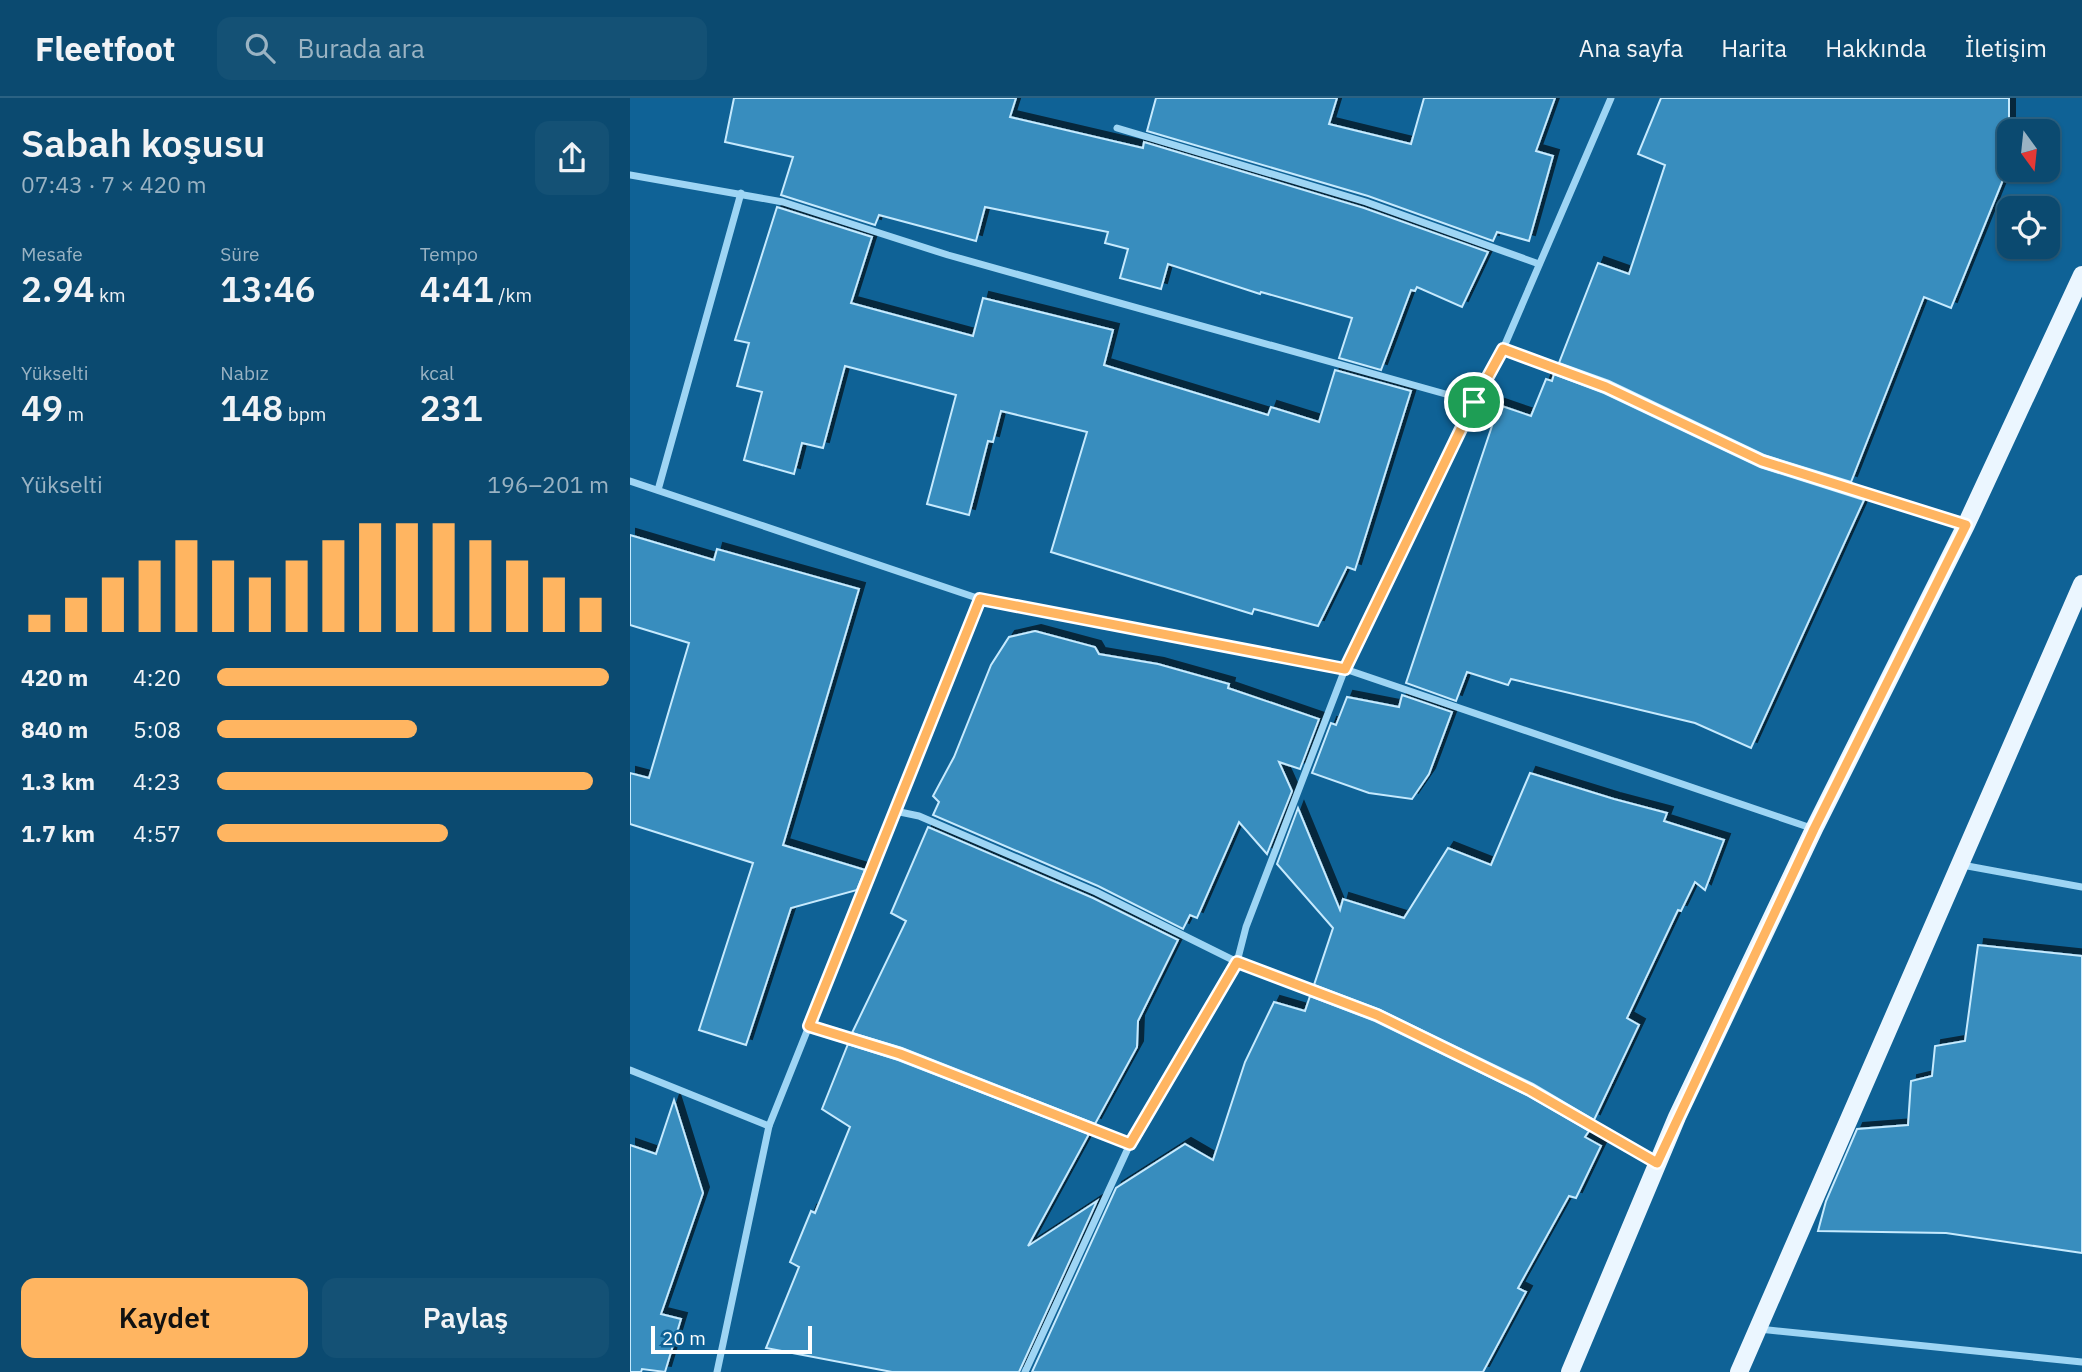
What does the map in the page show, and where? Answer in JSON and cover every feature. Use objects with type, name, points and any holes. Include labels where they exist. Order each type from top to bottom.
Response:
[{"type":"main road","points":[[1570,1372],[1657,1163],[1814,829],[1966,525],[2082,275]]},
{"type":"main road","points":[[1739,1372],[2082,583]]},
{"type":"street","points":[[1025,1372],[1130,1144],[1237,962],[1246,927],[1345,669],[1474,402],[1503,349],[1611,98]]},
{"type":"street","points":[[1117,128],[1366,202],[1539,264]]},
{"type":"street","points":[[630,175],[783,202],[948,255],[1474,402]]},
{"type":"street","points":[[658,491],[741,194]]},
{"type":"street","points":[[1503,349],[1606,387],[1762,461],[1966,525]]},
{"type":"street","points":[[630,481],[980,599],[1345,669],[1814,829]]},
{"type":"street","points":[[717,1372],[769,1126],[980,599]]},
{"type":"street","points":[[895,811],[919,816],[1096,892],[1237,962],[1377,1015],[1530,1090],[1657,1163]]},
{"type":"street","points":[[1960,865],[2082,887]]},
{"type":"street","points":[[809,1026],[900,1054],[1130,1144]]},
{"type":"street","points":[[630,1070],[769,1126]]},
{"type":"street","points":[[1758,1329],[2082,1362]]},
{"type":"building","points":[[734,98],[1016,98],[1010,117],[1143,148],[1144,142],[1364,208],[1488,252],[1462,307],[1417,287],[1415,291],[1411,290],[1381,370],[1339,358],[1352,318],[1261,292],[1260,294],[1168,264],[1161,289],[1120,278],[1128,249],[1105,243],[1108,232],[985,207],[976,241],[879,215],[875,225],[781,195],[793,157],[725,142]]},
{"type":"building","points":[[1156,98],[1337,98],[1329,124],[1411,144],[1424,98],[1555,98],[1536,151],[1553,156],[1529,241],[1497,232],[1493,241],[1368,196],[1147,131]]},
{"type":"building","points":[[1661,98],[2009,98],[2009,119],[1997,119],[1997,182],[2002,182],[1951,308],[1924,297],[1851,482],[1764,455],[1609,381],[1559,363],[1598,263],[1629,274],[1665,165],[1638,154]]},
{"type":"building","points":[[777,207],[872,237],[851,303],[973,336],[983,298],[1113,330],[1104,365],[1268,415],[1271,407],[1319,422],[1335,370],[1411,391],[1355,570],[1347,567],[1318,626],[1254,609],[1252,614],[1051,552],[1087,432],[1001,411],[993,442],[988,441],[969,515],[927,504],[956,395],[845,366],[823,448],[802,443],[794,474],[744,460],[762,392],[737,386],[749,343],[735,340]]},
{"type":"building","points":[[1554,374],[1604,393],[1760,467],[1864,500],[1751,748],[1695,723],[1511,679],[1508,685],[1467,672],[1456,701],[1406,683],[1499,405],[1531,416],[1546,379],[1552,381]]},
{"type":"building","points":[[630,535],[714,560],[717,549],[859,589],[783,845],[865,870],[857,890],[791,908],[746,1045],[699,1030],[753,863],[630,824],[630,773],[649,778],[689,643],[630,625]]},
{"type":"building","points":[[1035,631],[1095,647],[1099,654],[1158,664],[1229,684],[1228,688],[1319,719],[1300,769],[1279,762],[1292,791],[1267,854],[1239,822],[1197,918],[1190,915],[1183,929],[1098,886],[933,815],[939,802],[933,796],[954,757],[991,665],[1009,637]]},
{"type":"building","points":[[1402,695],[1452,712],[1429,774],[1412,799],[1369,793],[1312,773],[1331,723],[1336,725],[1347,697],[1399,707]]},
{"type":"building","points":[[1530,773],[1667,813],[1664,821],[1724,840],[1705,890],[1695,882],[1681,911],[1678,910],[1627,1018],[1639,1025],[1594,1120],[1533,1084],[1380,1010],[1314,985],[1333,928],[1277,864],[1298,808],[1340,910],[1343,899],[1404,918],[1448,848],[1491,865]]},
{"type":"building","points":[[928,827],[1093,898],[1178,940],[1138,1021],[1137,1047],[1095,1124],[902,1048],[852,1033],[906,921],[891,913]]},
{"type":"building","points":[[1978,945],[2082,956],[2082,1253],[1946,1233],[1818,1231],[1826,1201],[1857,1129],[1908,1125],[1911,1081],[1932,1076],[1935,1046],[1965,1041]]},
{"type":"building","points":[[1310,996],[1375,1021],[1527,1095],[1589,1131],[1585,1137],[1601,1146],[1576,1198],[1569,1196],[1518,1288],[1526,1292],[1483,1372],[1032,1372],[1116,1188],[1185,1144],[1213,1160],[1245,1062],[1274,1002],[1305,1011]]},
{"type":"building","points":[[848,1044],[898,1060],[1089,1134],[1028,1246],[1097,1201],[1019,1372],[892,1372],[766,1348],[799,1267],[790,1262],[811,1211],[815,1213],[850,1127],[822,1109]]},
{"type":"building","points":[[674,1100],[703,1193],[661,1314],[681,1319],[665,1372],[642,1369],[641,1372],[630,1372],[630,1145],[656,1154]]},
{"type":"route","points":[[1503,349],[1606,387],[1762,461],[1966,525],[1814,829],[1657,1163],[1530,1090],[1377,1015],[1237,962],[1130,1144],[900,1054],[809,1026],[980,599],[1345,669],[1474,402],[1503,349]]}]
